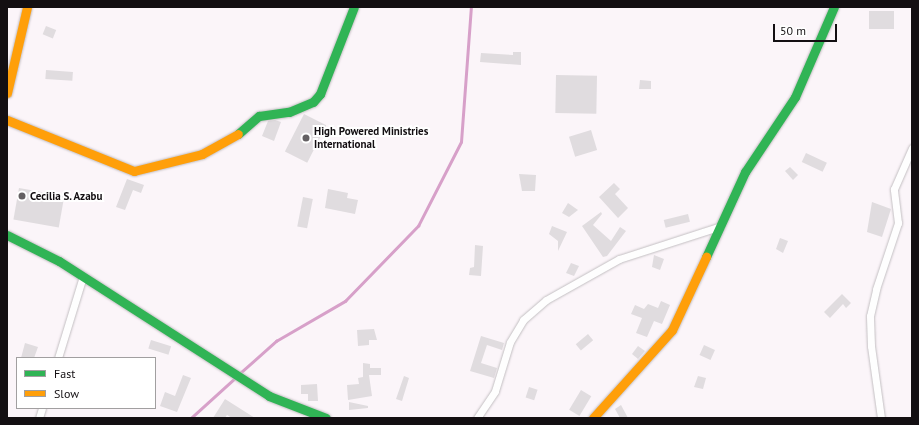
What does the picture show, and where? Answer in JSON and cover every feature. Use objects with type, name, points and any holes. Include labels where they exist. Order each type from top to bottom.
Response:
[{"type":"main road","points":[[7,92],[27,7]]},
{"type":"main road","points":[[7,120],[134,172],[202,154],[232,139],[259,116],[289,112],[313,102],[320,94],[354,7]]},
{"type":"main road","points":[[593,418],[672,330],[750,162],[781,122],[795,97],[834,7]]},
{"type":"main road","points":[[7,235],[83,276],[269,396],[322,417]]},
{"type":"street","points":[[881,418],[871,346],[870,316],[876,289],[898,223],[894,189],[912,148]]},
{"type":"street","points":[[477,418],[495,391],[510,342],[523,320],[546,300],[619,259],[721,226]]},
{"type":"street","points":[[58,357],[83,276]]},
{"type":"building","points":[[869,11],[894,11],[894,29],[869,29]]},
{"type":"building","points":[[46,26],[56,30],[53,38],[43,34]]},
{"type":"building","points":[[513,52],[521,52],[521,65],[480,62],[481,53],[513,55]]},
{"type":"building","points":[[46,70],[73,72],[72,81],[45,79]]},
{"type":"building","points":[[556,75],[597,76],[596,114],[555,113]]},
{"type":"building","points":[[640,80],[651,81],[651,89],[639,89]]},
{"type":"building","name":"High Powered Ministries International","points":[[304,114],[326,125],[307,163],[285,151]]},
{"type":"building","points":[[275,120],[281,122],[274,141],[262,136],[268,121]]},
{"type":"building","points":[[591,130],[597,150],[575,157],[569,137]]},
{"type":"building","points":[[806,153],[827,163],[823,172],[802,162]]},
{"type":"building","points":[[790,167],[798,175],[793,180],[785,171]]},
{"type":"building","points":[[519,174],[536,175],[535,191],[522,191]]},
{"type":"building","points":[[127,179],[144,185],[141,193],[133,190],[125,210],[116,207]]},
{"type":"building","points":[[614,183],[620,189],[615,194],[628,208],[618,218],[599,197]]},
{"type":"building","points":[[19,188],[64,196],[59,228],[13,220]]},
{"type":"building","points":[[328,189],[348,193],[347,198],[358,200],[355,214],[325,208]]},
{"type":"building","points":[[303,197],[313,199],[307,228],[297,226]]},
{"type":"building","points":[[872,202],[891,209],[882,237],[867,232]]},
{"type":"building","points":[[568,203],[578,210],[569,217],[562,213]]},
{"type":"building","points":[[601,212],[602,214],[593,225],[611,241],[620,227],[626,231],[607,256],[603,257],[582,226]]},
{"type":"building","points":[[688,214],[690,222],[666,228],[664,220]]},
{"type":"building","points":[[552,226],[567,232],[558,251],[558,241],[549,234]]},
{"type":"building","points":[[780,238],[788,241],[783,253],[776,249]]},
{"type":"building","points":[[475,245],[483,246],[481,276],[469,275],[470,268],[474,267]]},
{"type":"building","points":[[654,255],[664,259],[660,270],[652,267]]},
{"type":"building","points":[[571,263],[579,266],[574,276],[566,273]]},
{"type":"building","points":[[842,294],[851,303],[846,308],[843,304],[830,318],[824,312]]},
{"type":"building","points":[[661,301],[670,305],[662,324],[654,321],[647,337],[636,333],[642,318],[631,314],[635,305],[644,309],[648,304],[658,308]]},
{"type":"building","points":[[374,329],[377,340],[369,340],[369,345],[358,346],[357,330]]},
{"type":"building","points":[[588,334],[593,340],[581,350],[576,344]]},
{"type":"building","points":[[481,336],[504,343],[502,350],[487,345],[481,363],[497,368],[494,378],[470,371]]},
{"type":"building","points":[[151,340],[171,346],[168,355],[148,349]]},
{"type":"building","points":[[25,343],[38,347],[34,357],[21,357]]},
{"type":"building","points":[[704,345],[715,350],[710,360],[700,355]]},
{"type":"building","points":[[638,346],[645,351],[638,359],[632,354]]},
{"type":"building","points":[[363,363],[370,364],[370,368],[381,368],[381,375],[369,375],[372,396],[348,400],[347,385],[359,384],[358,378],[363,377]]},
{"type":"building","points":[[183,375],[191,378],[177,412],[160,406],[165,392],[175,396]]},
{"type":"building","points":[[404,376],[409,378],[402,401],[396,399]]},
{"type":"building","points":[[698,376],[706,378],[703,389],[694,387]]},
{"type":"building","points":[[317,384],[318,401],[308,401],[308,394],[301,394],[301,385]]},
{"type":"building","points":[[529,387],[538,390],[534,400],[526,397]]},
{"type":"building","points":[[581,390],[591,396],[579,416],[569,410]]},
{"type":"building","points":[[225,399],[255,418],[232,418],[227,415],[225,418],[213,418]]},
{"type":"building","points":[[349,402],[368,406],[368,408],[349,410]]},
{"type":"building","points":[[621,405],[628,418],[620,418],[615,409]]},
{"type":"waterway","points":[[239,374],[276,341],[345,301],[418,226],[461,142],[471,7]]},
{"type":"waterway","points":[[191,418],[236,377]]},
{"type":"traffic: fast","points":[[238,134],[259,116],[289,112],[313,102],[320,94],[354,7]]},
{"type":"traffic: fast","points":[[706,257],[745,172],[795,97],[834,7]]},
{"type":"traffic: fast","points":[[7,235],[59,261],[269,396],[326,418]]},
{"type":"traffic: slow","points":[[7,93],[27,7]]},
{"type":"traffic: slow","points":[[7,120],[134,171],[202,154],[238,134]]},
{"type":"traffic: slow","points":[[593,418],[672,330],[706,257]]},
{"type":"place","name":"High Powered Ministries International","points":[[306,138]]},
{"type":"place","name":"Cecilia S. Azabu","points":[[22,196]]}]
